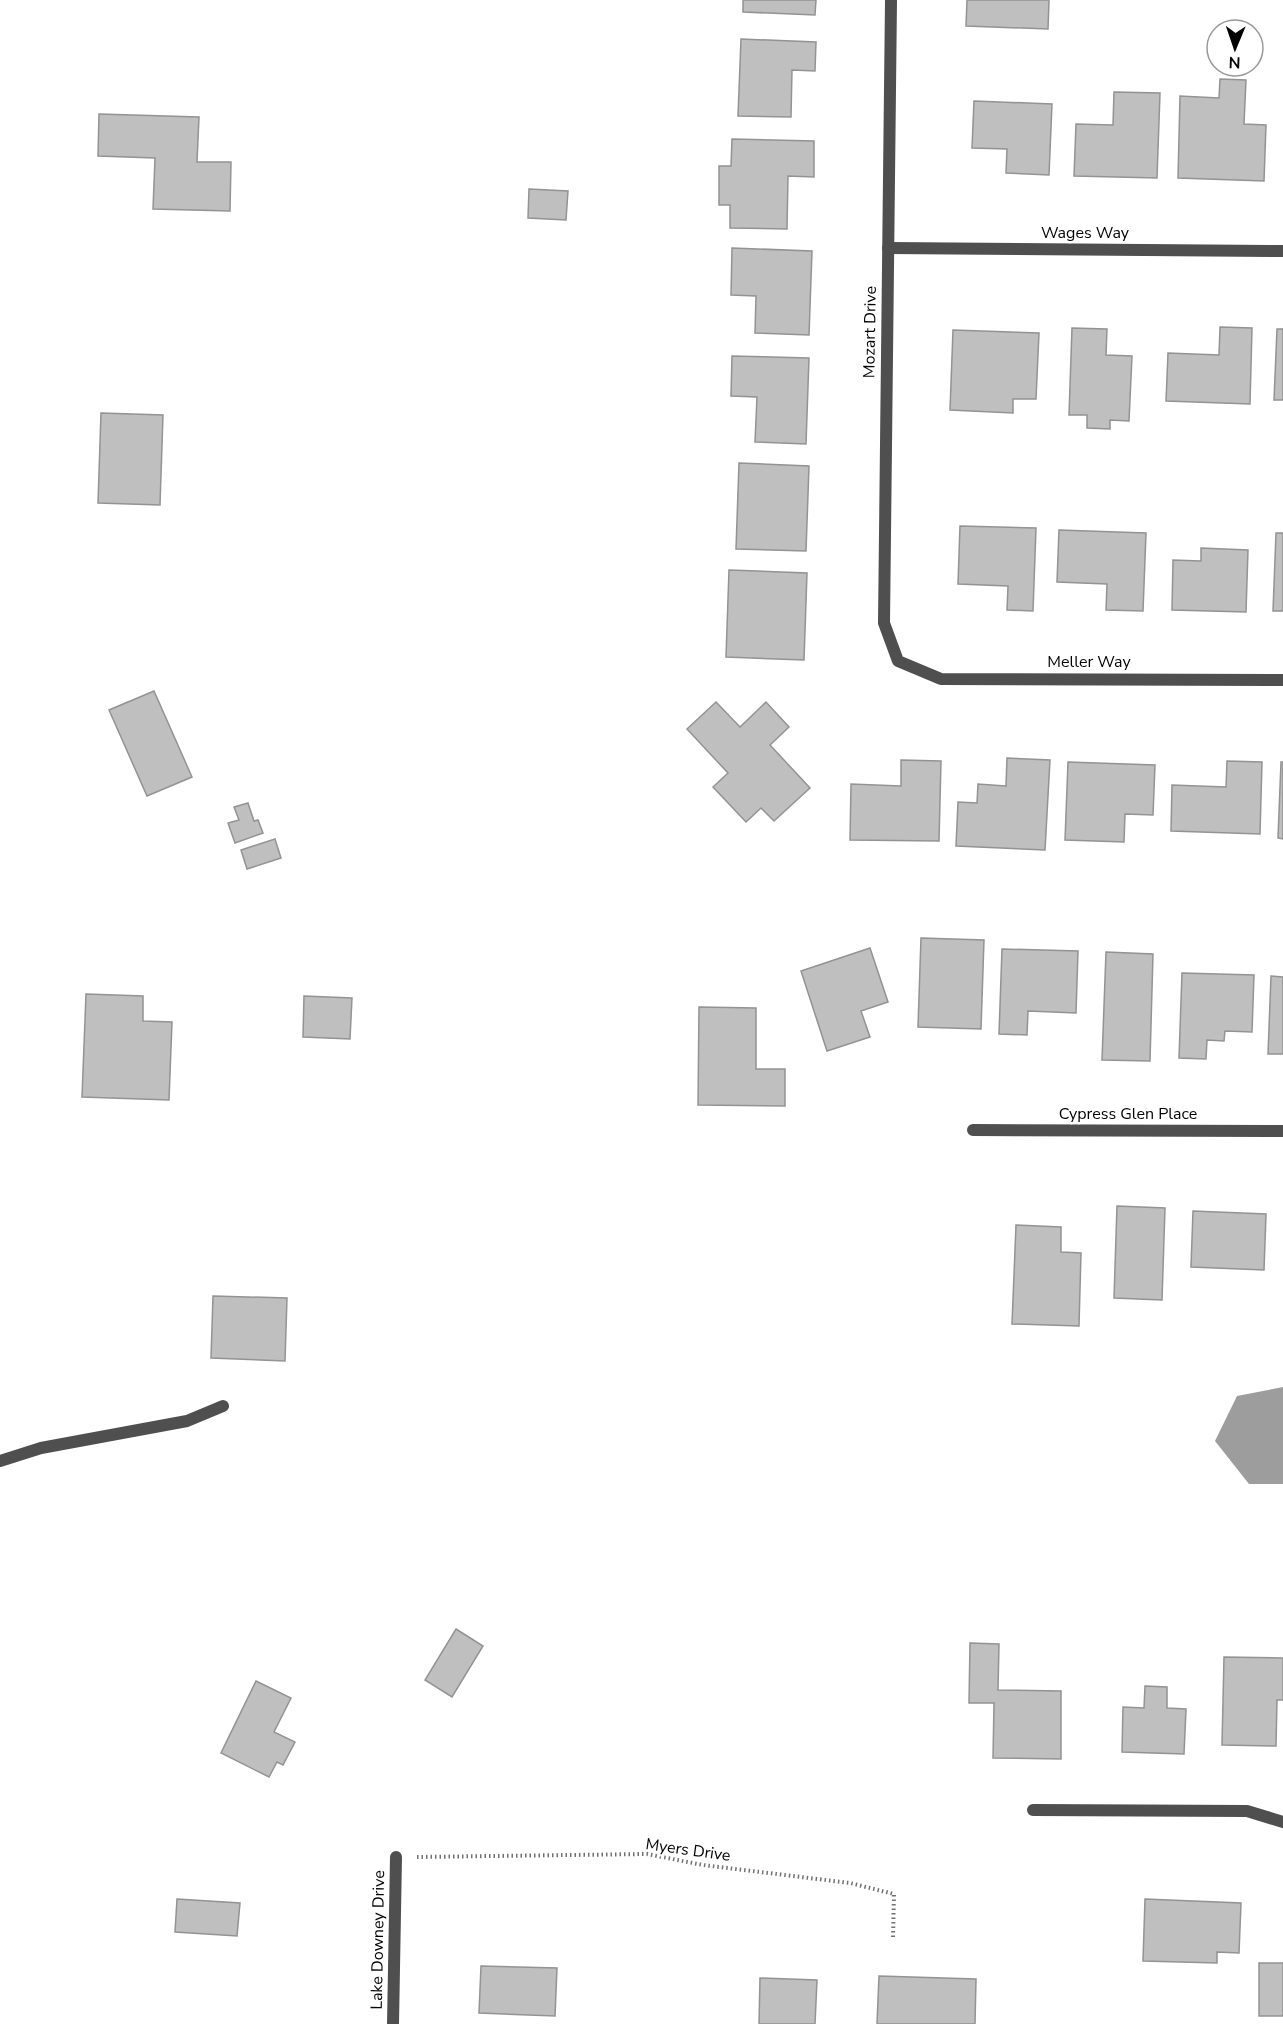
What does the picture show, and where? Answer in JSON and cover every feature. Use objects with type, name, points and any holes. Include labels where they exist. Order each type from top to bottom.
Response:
[{"type":"street","name":"Mozart Drive","points":[[891,0],[884,623],[898,661]]},
{"type":"street","name":"Wages Way","points":[[888,248],[1283,251]]},
{"type":"street","name":"Meller Way","points":[[898,661],[941,679],[1283,680]]},
{"type":"street","name":"Cypress Glen Place","points":[[973,1130],[1283,1131]]},
{"type":"street","points":[[0,1461],[41,1448],[186,1421],[223,1406]]},
{"type":"street","points":[[1033,1810],[1247,1811],[1283,1822]]},
{"type":"street","name":"Lake Downey Drive","points":[[393,2024],[396,1857]]},
{"type":"path","name":"Myers Drive","points":[[396,1857],[647,1854],[703,1865],[850,1883],[894,1894],[893,1938]]},
{"type":"shaded area","points":[[1283,1387],[1283,1484],[1249,1484],[1215,1441],[1237,1396]]},
{"type":"building","points":[[743,0],[816,0],[815,15],[743,12]]},
{"type":"building","points":[[967,0],[1049,0],[1048,29],[966,26]]},
{"type":"building","points":[[741,39],[816,42],[815,71],[792,70],[791,117],[738,116]]},
{"type":"building","points":[[1220,79],[1246,80],[1244,124],[1266,125],[1264,181],[1178,178],[1180,96],[1219,98]]},
{"type":"building","points":[[1114,92],[1160,93],[1157,178],[1074,176],[1076,124],[1113,125]]},
{"type":"building","points":[[974,101],[1052,104],[1049,175],[1006,173],[1007,149],[972,148]]},
{"type":"building","points":[[99,114],[199,117],[197,162],[231,162],[230,211],[153,209],[155,158],[98,156]]},
{"type":"building","points":[[732,139],[814,141],[814,177],[788,176],[787,229],[730,228],[730,205],[719,205],[719,166],[731,166]]},
{"type":"building","points":[[529,189],[568,191],[566,220],[528,218]]},
{"type":"building","points":[[732,248],[812,251],[809,335],[755,333],[756,296],[731,295]]},
{"type":"building","points":[[1220,327],[1252,328],[1250,404],[1166,401],[1168,353],[1219,355]]},
{"type":"building","points":[[1072,328],[1107,329],[1106,355],[1132,356],[1129,421],[1110,420],[1110,429],[1087,428],[1087,415],[1069,415]]},
{"type":"building","points":[[1277,329],[1283,329],[1283,400],[1274,400]]},
{"type":"building","points":[[953,330],[1039,333],[1036,399],[1013,399],[1013,413],[950,410]]},
{"type":"building","points":[[732,356],[809,358],[806,444],[755,442],[757,397],[731,396]]},
{"type":"building","points":[[101,413],[163,415],[160,505],[98,503]]},
{"type":"building","points":[[739,463],[809,466],[806,551],[736,549]]},
{"type":"building","points":[[960,526],[1036,528],[1033,611],[1007,610],[1008,586],[958,584]]},
{"type":"building","points":[[1059,530],[1146,533],[1143,611],[1106,610],[1107,584],[1057,582]]},
{"type":"building","points":[[1276,533],[1283,533],[1283,611],[1273,611]]},
{"type":"building","points":[[1201,548],[1248,550],[1246,612],[1172,610],[1173,560],[1201,561]]},
{"type":"building","points":[[729,570],[807,573],[804,660],[726,657]]},
{"type":"building","points":[[154,691],[192,777],[147,796],[109,710]]},
{"type":"building","points":[[716,702],[740,727],[766,702],[789,727],[770,745],[810,788],[774,821],[761,808],[746,822],[713,787],[728,773],[687,729]]},
{"type":"building","points":[[1007,758],[1050,760],[1045,850],[956,846],[958,802],[977,803],[978,784],[1006,786]]},
{"type":"building","points":[[901,760],[941,761],[939,841],[850,840],[851,784],[901,786]]},
{"type":"building","points":[[1227,761],[1262,762],[1260,834],[1171,831],[1172,785],[1226,787]]},
{"type":"building","points":[[1068,762],[1155,765],[1153,815],[1125,814],[1124,842],[1065,840]]},
{"type":"building","points":[[1281,762],[1283,762],[1283,839],[1278,838]]},
{"type":"building","points":[[248,803],[254,821],[258,820],[263,833],[235,843],[228,823],[239,820],[234,807]]},
{"type":"building","points":[[275,839],[281,858],[247,869],[241,850]]},
{"type":"building","points":[[921,938],[984,940],[981,1029],[918,1027]]},
{"type":"building","points":[[870,948],[888,1002],[861,1011],[870,1037],[827,1051],[801,971]]},
{"type":"building","points":[[1002,949],[1078,951],[1076,1013],[1028,1011],[1027,1035],[999,1034]]},
{"type":"building","points":[[1106,952],[1153,954],[1150,1061],[1102,1060]]},
{"type":"building","points":[[1182,973],[1254,975],[1252,1032],[1225,1031],[1224,1041],[1207,1040],[1206,1059],[1179,1058]]},
{"type":"building","points":[[1271,976],[1283,977],[1283,1054],[1268,1054]]},
{"type":"building","points":[[86,994],[143,996],[143,1021],[172,1022],[169,1100],[82,1097]]},
{"type":"building","points":[[304,996],[352,998],[350,1039],[303,1037]]},
{"type":"building","points":[[699,1007],[756,1008],[756,1069],[785,1069],[785,1106],[698,1105]]},
{"type":"building","points":[[1117,1206],[1165,1208],[1162,1300],[1114,1298]]},
{"type":"building","points":[[1193,1211],[1266,1214],[1264,1270],[1191,1267]]},
{"type":"building","points":[[1016,1225],[1061,1227],[1061,1252],[1081,1253],[1079,1326],[1012,1324]]},
{"type":"building","points":[[213,1296],[287,1298],[285,1361],[211,1358]]},
{"type":"building","points":[[456,1629],[483,1646],[452,1697],[425,1680]]},
{"type":"building","points":[[970,1643],[999,1644],[998,1690],[1061,1691],[1061,1759],[993,1758],[994,1703],[969,1703]]},
{"type":"building","points":[[1224,1657],[1283,1658],[1283,1700],[1277,1700],[1276,1746],[1222,1745]]},
{"type":"building","points":[[256,1681],[291,1698],[274,1732],[295,1742],[283,1765],[277,1762],[269,1777],[221,1753]]},
{"type":"building","points":[[1145,1686],[1167,1687],[1167,1708],[1186,1709],[1184,1754],[1122,1752],[1123,1707],[1144,1708]]},
{"type":"building","points":[[177,1899],[240,1903],[237,1936],[175,1932]]},
{"type":"building","points":[[1145,1899],[1241,1903],[1239,1953],[1217,1952],[1217,1963],[1143,1961]]},
{"type":"building","points":[[1259,1963],[1283,1963],[1283,2016],[1259,2016]]},
{"type":"building","points":[[481,1966],[557,1968],[555,2016],[479,2013]]},
{"type":"building","points":[[879,1976],[976,1979],[975,2024],[877,2024]]},
{"type":"building","points":[[760,1978],[817,1980],[815,2024],[759,2024]]}]
